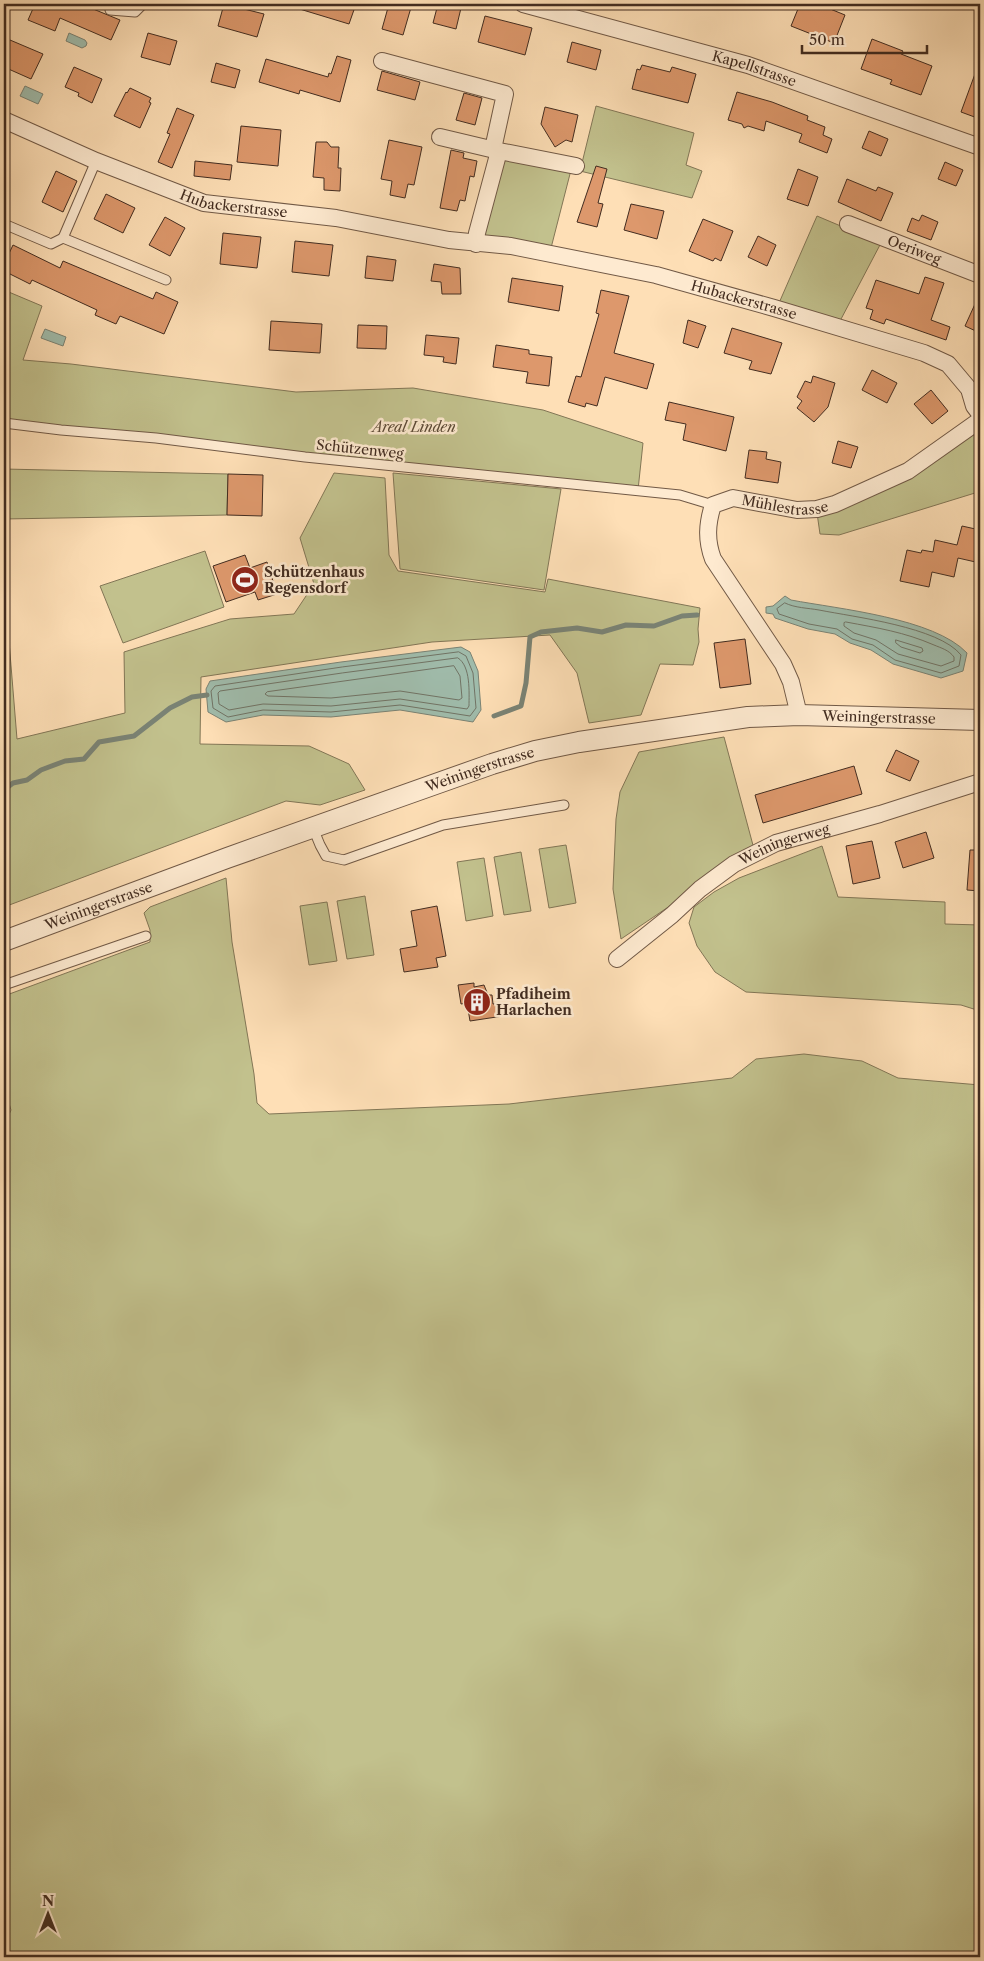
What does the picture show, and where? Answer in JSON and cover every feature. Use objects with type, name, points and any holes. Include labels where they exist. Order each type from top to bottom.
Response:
[{"type":"street","name":"Kapellstrasse","points":[[523,4],[748,65],[980,147]]},
{"type":"street","points":[[382,61],[505,94],[496,150],[476,244]]},
{"type":"street","name":"Hubackerstrasse","points":[[4,120],[96,161],[204,204],[336,218],[476,244],[511,246],[656,275],[924,353],[948,364],[969,389],[974,406],[980,414]]},
{"type":"street","points":[[440,137],[576,166]]},
{"type":"street","name":"Oeriweg","points":[[848,224],[980,275]]},
{"type":"street","name":"Mühlestrasse","points":[[713,505],[733,498],[798,510],[817,509],[835,504],[908,471],[980,420]]},
{"type":"street","points":[[713,505],[708,524],[707,539],[713,559],[783,664],[791,682],[799,715]]},
{"type":"street","name":"Weiningerstrasse","points":[[4,941],[227,858],[492,764],[535,751],[579,742],[733,719],[799,715],[980,720]]},
{"type":"street","name":"Weiningerweg","points":[[617,959],[700,889],[734,864],[776,843],[896,809],[980,782]]},
{"type":"lane","points":[[110,10],[135,12],[143,4]]},
{"type":"lane","points":[[4,224],[51,244],[64,238],[96,161]]},
{"type":"lane","points":[[64,238],[166,280]]},
{"type":"lane","name":"Schützenweg","points":[[4,423],[156,438],[305,457],[680,495],[713,505]]},
{"type":"lane","points":[[314,828],[326,856],[344,860],[444,825],[564,805]]},
{"type":"lane","points":[[4,985],[146,936]]},
{"type":"green space","points":[[596,106],[694,133],[686,165],[702,171],[692,198],[580,171]]},
{"type":"green space","points":[[503,156],[571,170],[551,248],[483,235]]},
{"type":"green space","points":[[817,216],[881,243],[840,321],[779,303]]},
{"type":"green space","name":"Areal Linden","points":[[4,290],[42,306],[23,360],[71,364],[296,392],[413,388],[543,410],[643,443],[638,490],[4,422]]},
{"type":"green space","points":[[980,427],[980,493],[839,535],[820,534],[817,513]]},
{"type":"green space","points":[[4,469],[228,474],[227,515],[4,519]]},
{"type":"green space","points":[[334,473],[385,478],[389,555],[398,571],[545,592],[548,579],[700,608],[699,642],[693,665],[660,664],[641,715],[589,723],[577,673],[550,635],[432,642],[201,677],[200,744],[309,746],[349,764],[365,790],[320,805],[286,801],[4,907],[4,580],[17,739],[125,713],[124,652],[230,619],[294,614],[314,584],[300,538]]},
{"type":"green space","name":"Areal Linden","points":[[393,473],[561,489],[544,590],[400,569]]},
{"type":"green space","points":[[205,551],[224,607],[123,643],[100,586]]},
{"type":"green space","points":[[724,737],[754,849],[621,939],[613,889],[616,819],[620,792],[639,752]]},
{"type":"green space","points":[[566,845],[576,903],[549,908],[539,849]]},
{"type":"green space","points":[[822,846],[838,897],[945,902],[945,924],[980,925],[980,1011],[961,1005],[746,992],[715,972],[697,946],[689,923],[694,907],[714,892],[739,878]]},
{"type":"green space","points":[[521,852],[531,911],[504,915],[494,857]]},
{"type":"green space","points":[[484,858],[493,916],[466,921],[457,862]]},
{"type":"green space","points":[[226,878],[232,942],[257,1103],[269,1114],[509,1104],[732,1078],[756,1059],[804,1054],[862,1061],[898,1078],[980,1085],[980,1957],[4,1957],[4,1126],[11,1110],[8,1100],[4,1098],[4,996],[150,942],[150,930],[144,913],[150,907]]},
{"type":"green space","points":[[365,896],[374,955],[347,959],[337,901]]},
{"type":"green space","points":[[327,902],[337,961],[309,965],[300,906]]},
{"type":"water","points":[[69,33],[85,40],[86,46],[82,48],[66,41]]},
{"type":"water","points":[[25,86],[43,94],[38,104],[20,96]]},
{"type":"water","points":[[45,329],[66,337],[63,346],[41,338]]},
{"type":"water","points":[[785,596],[791,600],[885,617],[932,631],[952,641],[967,653],[963,671],[941,678],[893,664],[871,650],[850,643],[835,634],[808,629],[775,618],[773,614],[766,613],[766,607],[773,606]]},
{"type":"water","points":[[461,647],[470,652],[478,671],[481,710],[473,722],[400,710],[331,717],[263,715],[226,722],[208,712],[206,689],[210,681]]},
{"type":"building","points":[[35,4],[81,4],[120,20],[111,40],[60,18],[55,31],[28,20]]},
{"type":"building","points":[[224,4],[264,14],[257,37],[218,26]]},
{"type":"building","points":[[293,4],[356,4],[349,24],[293,7]]},
{"type":"building","points":[[389,4],[412,4],[403,35],[382,29]]},
{"type":"building","points":[[438,4],[461,8],[456,29],[433,23]]},
{"type":"building","points":[[800,4],[818,4],[845,15],[834,43],[791,26]]},
{"type":"building","points":[[485,16],[532,28],[525,55],[478,42]]},
{"type":"building","points":[[148,33],[177,41],[170,65],[141,57]]},
{"type":"building","points":[[872,39],[903,51],[901,54],[932,66],[921,95],[890,84],[892,80],[861,69]]},
{"type":"building","points":[[10,40],[43,54],[31,79],[4,67],[4,53]]},
{"type":"building","points":[[572,42],[601,50],[596,70],[567,62]]},
{"type":"building","points":[[337,56],[351,60],[340,102],[300,90],[299,94],[259,82],[266,59],[328,77],[329,73],[331,74]]},
{"type":"building","points":[[216,63],[240,70],[235,88],[211,82]]},
{"type":"building","points":[[980,64],[980,119],[961,112]]},
{"type":"building","points":[[642,65],[670,72],[672,67],[696,74],[688,103],[632,89],[637,69],[640,70]]},
{"type":"building","points":[[74,67],[102,79],[92,103],[78,96],[79,93],[65,87]]},
{"type":"building","points":[[382,71],[420,82],[415,100],[377,90]]},
{"type":"building","points":[[130,88],[151,98],[149,102],[151,103],[140,128],[114,116]]},
{"type":"building","points":[[737,92],[772,102],[808,116],[807,120],[825,127],[823,135],[832,139],[827,153],[799,142],[802,134],[766,121],[764,131],[748,126],[744,128],[742,124],[728,120]]},
{"type":"building","points":[[464,93],[482,98],[475,125],[456,120]]},
{"type":"building","points":[[545,107],[578,115],[572,142],[566,140],[555,147],[541,124]]},
{"type":"building","points":[[177,108],[194,115],[172,168],[158,162],[170,134],[167,133]]},
{"type":"building","points":[[241,126],[281,130],[278,166],[237,162]]},
{"type":"building","points":[[869,131],[888,139],[881,156],[862,148]]},
{"type":"building","points":[[389,140],[422,147],[414,185],[408,184],[405,198],[390,195],[392,181],[381,179]]},
{"type":"building","points":[[316,142],[327,142],[331,147],[339,147],[338,168],[341,168],[340,191],[324,190],[324,178],[313,177]]},
{"type":"building","points":[[451,150],[464,153],[463,158],[477,161],[474,177],[470,176],[465,201],[460,200],[457,211],[440,208]]},
{"type":"building","points":[[195,161],[232,165],[230,180],[194,176]]},
{"type":"building","points":[[945,162],[963,170],[956,186],[938,179]]},
{"type":"building","points":[[596,166],[607,169],[598,203],[603,204],[597,227],[577,222]]},
{"type":"building","points":[[798,169],[818,177],[808,206],[787,199]]},
{"type":"building","points":[[56,171],[77,181],[63,212],[42,202]]},
{"type":"building","points":[[847,179],[876,191],[878,187],[893,193],[881,221],[838,202]]},
{"type":"building","points":[[106,194],[135,208],[123,233],[94,219]]},
{"type":"building","points":[[631,204],[664,211],[657,239],[624,230]]},
{"type":"building","points":[[922,215],[938,222],[931,240],[907,231],[912,218],[919,221]]},
{"type":"building","points":[[165,217],[185,228],[170,256],[149,245]]},
{"type":"building","points":[[703,219],[733,231],[721,261],[715,258],[713,261],[689,251]]},
{"type":"building","points":[[223,233],[261,237],[257,268],[220,264]]},
{"type":"building","points":[[758,236],[776,245],[767,266],[748,257]]},
{"type":"building","points":[[295,241],[333,245],[329,276],[292,272]]},
{"type":"building","points":[[13,245],[60,268],[63,261],[153,299],[156,292],[178,302],[164,334],[120,316],[116,324],[95,315],[97,310],[32,280],[30,284],[4,271],[4,264]]},
{"type":"building","points":[[367,256],[396,260],[393,281],[365,278]]},
{"type":"building","points":[[434,264],[460,268],[461,294],[442,294],[441,282],[431,281]]},
{"type":"building","points":[[925,277],[944,283],[931,320],[950,327],[946,340],[886,319],[884,324],[870,319],[873,310],[866,308],[876,280],[919,294]]},
{"type":"building","points":[[512,278],[563,286],[559,311],[508,302]]},
{"type":"building","points":[[601,290],[629,296],[614,353],[654,364],[647,389],[605,377],[597,406],[586,403],[585,407],[568,402],[576,376],[581,377],[599,314],[596,313]]},
{"type":"building","points":[[980,293],[980,333],[965,326]]},
{"type":"building","points":[[688,320],[706,326],[698,348],[683,343]]},
{"type":"building","points":[[271,321],[322,324],[320,353],[269,350]]},
{"type":"building","points":[[358,325],[387,326],[386,349],[357,348]]},
{"type":"building","points":[[732,328],[782,343],[771,374],[749,369],[752,361],[724,353]]},
{"type":"building","points":[[426,335],[459,338],[456,364],[443,362],[444,357],[424,355]]},
{"type":"building","points":[[496,345],[529,350],[529,354],[552,357],[549,386],[526,383],[528,372],[493,367]]},
{"type":"building","points":[[872,370],[897,383],[887,403],[862,390]]},
{"type":"building","points":[[813,376],[835,383],[828,407],[814,422],[797,408],[802,401],[797,397],[805,381],[811,383]]},
{"type":"building","points":[[931,390],[948,411],[932,424],[914,404]]},
{"type":"building","points":[[669,402],[734,417],[726,451],[683,440],[686,424],[665,420]]},
{"type":"building","points":[[838,441],[858,447],[851,468],[832,463]]},
{"type":"building","points":[[749,450],[767,452],[766,459],[781,462],[778,483],[745,478]]},
{"type":"building","points":[[228,474],[263,475],[262,516],[227,515]]},
{"type":"building","points":[[962,526],[980,530],[980,563],[958,558],[954,577],[932,572],[929,587],[900,581],[907,550],[921,553],[922,550],[933,552],[935,540],[957,545]]},
{"type":"building","name":"Schützenhaus Regensdorf","points":[[245,555],[250,568],[267,562],[277,594],[258,600],[255,592],[226,602],[213,566]]},
{"type":"building","points":[[745,639],[751,684],[720,688],[714,643]]},
{"type":"building","points":[[896,750],[919,761],[910,781],[886,771]]},
{"type":"building","points":[[854,766],[862,794],[763,823],[755,795]]},
{"type":"building","points":[[926,832],[934,858],[903,868],[895,842]]},
{"type":"building","points":[[872,841],[880,878],[853,884],[846,846]]},
{"type":"building","points":[[970,850],[980,850],[980,891],[967,890]]},
{"type":"building","points":[[437,906],[446,956],[436,958],[438,967],[404,972],[400,949],[417,946],[411,911]]},
{"type":"building","name":"Pfadiheim Harlachen","points":[[474,983],[474,987],[484,985],[488,995],[492,995],[493,1004],[501,1003],[503,1016],[470,1021],[467,1003],[461,1004],[458,985]]},
{"type":"waterway","points":[[494,716],[521,706],[526,683],[530,637],[541,632],[577,628],[602,632],[626,625],[654,626],[682,616],[697,615]]},
{"type":"waterway","points":[[4,790],[13,783],[27,780],[41,770],[65,761],[84,759],[99,742],[134,736],[170,708],[192,697],[207,695]]},
{"type":"place","name":"Schützenhaus Regensdorf","points":[[245,580]]},
{"type":"place","name":"Pfadiheim Harlachen","points":[[477,1002]]}]
